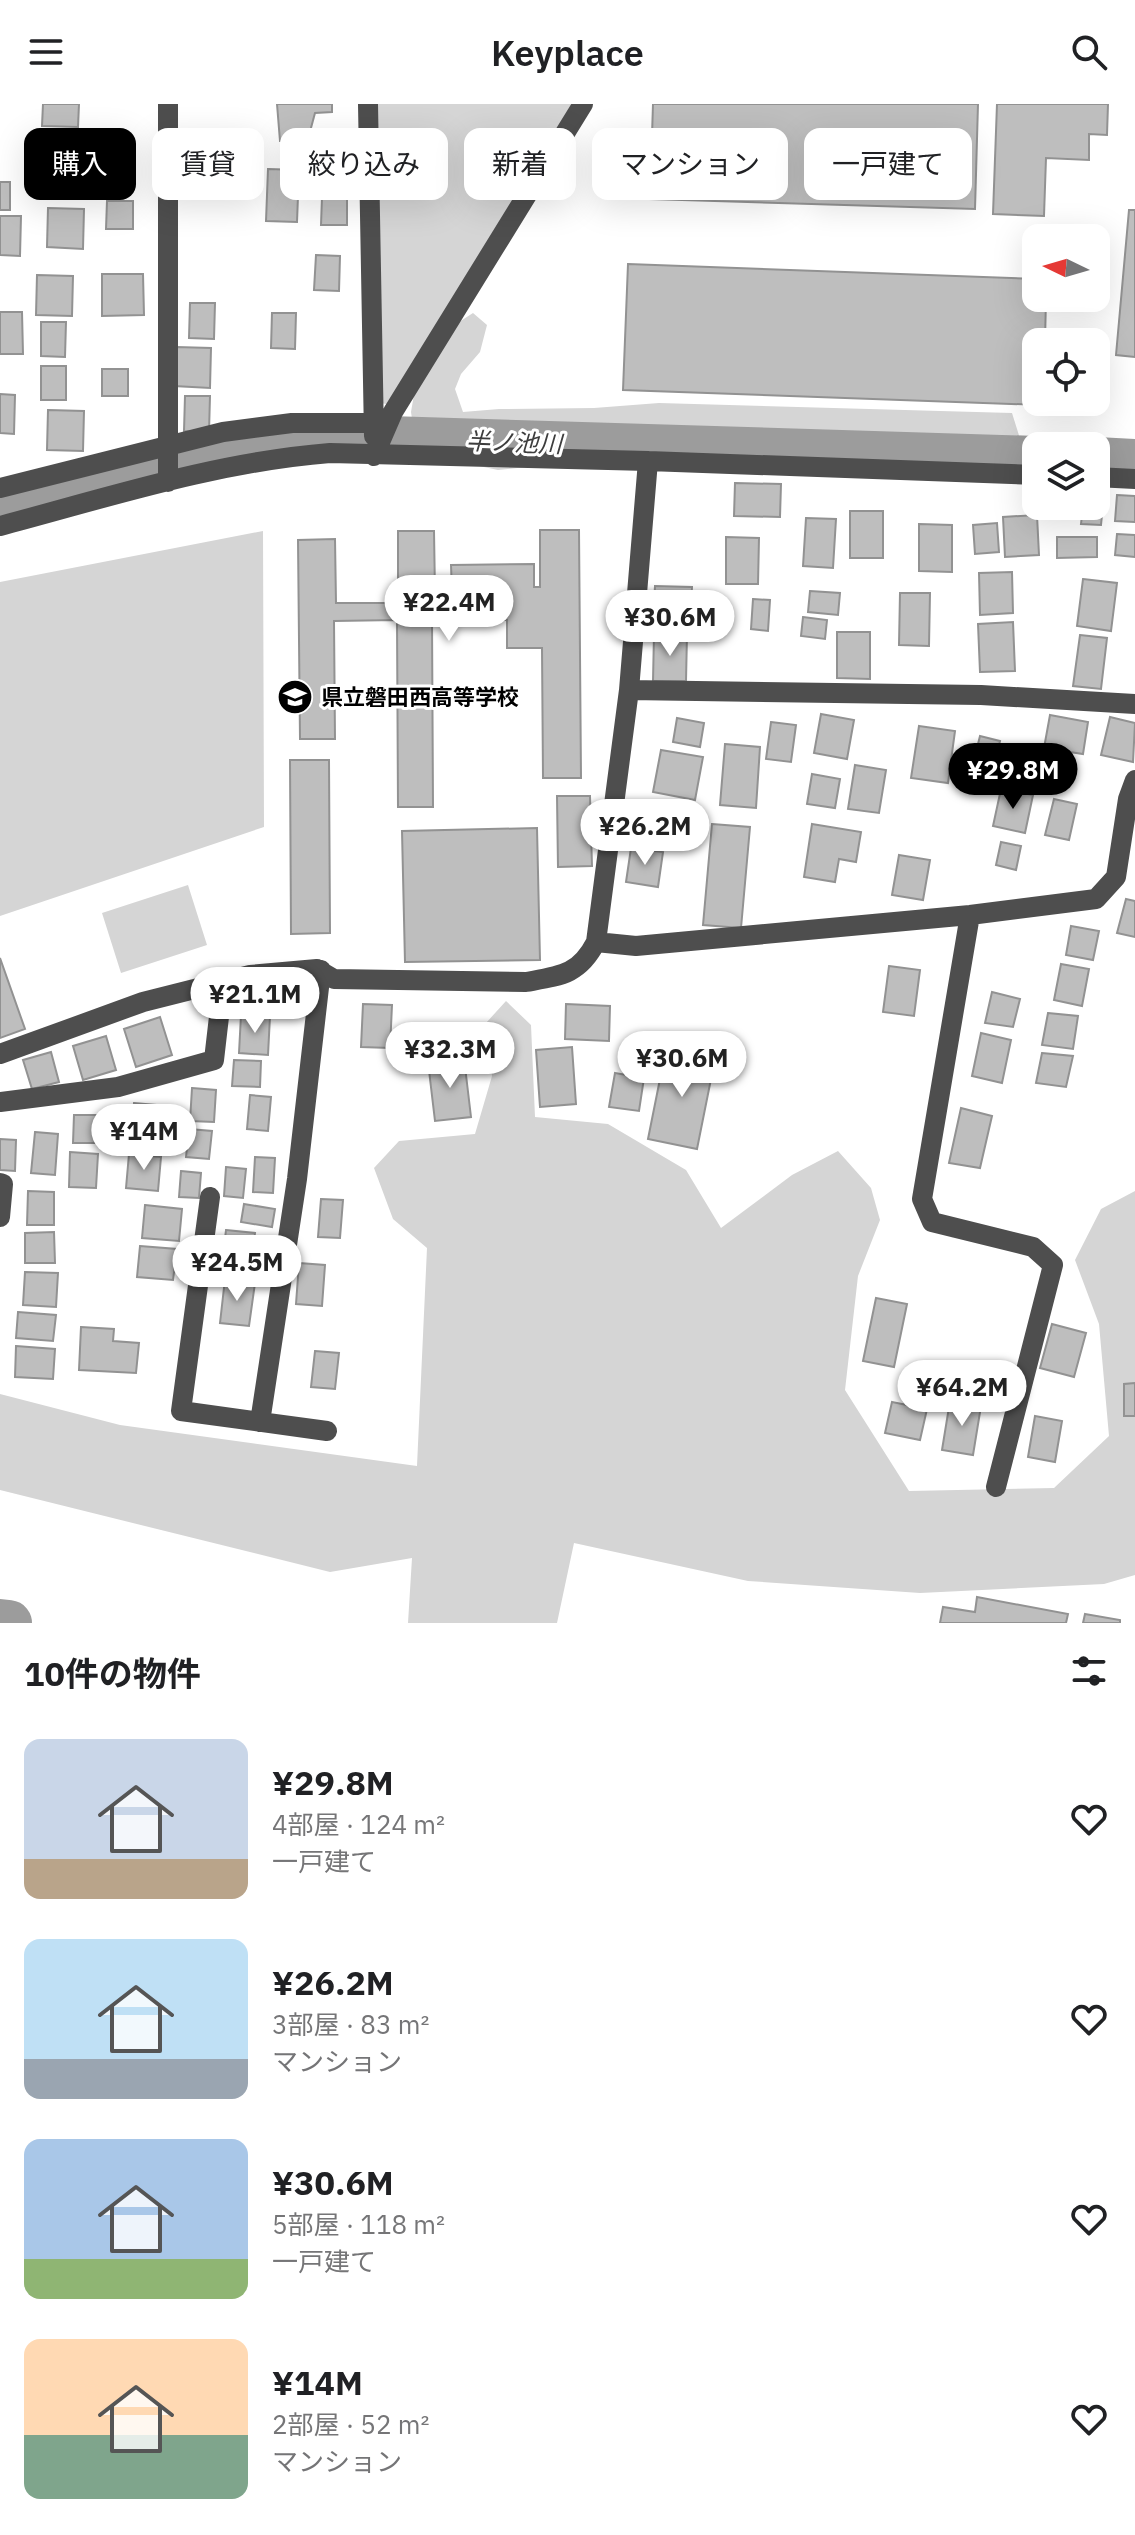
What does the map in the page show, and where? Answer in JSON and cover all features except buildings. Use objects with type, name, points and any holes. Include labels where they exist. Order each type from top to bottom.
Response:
[{"type":"street","points":[[168,104],[168,482]]},
{"type":"street","points":[[368,104],[374,456]]},
{"type":"street","points":[[374,456],[393,412],[583,104]]},
{"type":"street","points":[[0,488],[223,432],[292,423],[373,423]]},
{"type":"street","points":[[0,526],[235,465],[330,453],[1022,474]]},
{"type":"street","points":[[0,1054],[143,1002],[250,975],[321,970],[334,979],[526,982],[556,977],[576,969],[588,957],[596,942],[629,690],[648,461]]},
{"type":"street","points":[[1110,478],[1135,479]]},
{"type":"street","points":[[629,690],[981,695],[1135,704]]},
{"type":"street","points":[[596,942],[636,946],[970,915],[1096,899],[1116,877],[1128,799],[1135,780]]},
{"type":"street","points":[[970,915],[922,1199],[932,1222],[1033,1247],[1053,1265],[996,1487]]},
{"type":"street","points":[[260,1422],[297,1179],[321,970]]},
{"type":"street","points":[[0,1102],[118,1087],[214,1060],[223,982]]},
{"type":"street","points":[[0,1183],[3,1184],[0,1217]]},
{"type":"street","points":[[210,1197],[181,1411],[327,1431]]},
{"type":"shaded area","points":[[373,104],[576,104],[561,128],[464,128],[464,200],[517,200],[391,405],[376,402],[374,200],[448,200],[448,128],[373,128]]},
{"type":"shaded area","points":[[473,313],[487,325],[480,352],[461,374],[455,389],[463,412],[659,403],[1012,413],[1022,445],[1022,469],[1020,475],[593,460],[498,470],[437,457],[415,439],[411,412],[418,371],[442,333]]},
{"type":"shaded area","points":[[263,531],[264,827],[0,916],[0,582]]},
{"type":"shaded area","points":[[188,885],[207,945],[121,973],[102,913]]},
{"type":"shaded area","points":[[506,1001],[531,1025],[535,1117],[608,1124],[686,1170],[721,1228],[792,1175],[838,1151],[871,1188],[880,1220],[858,1276],[845,1390],[909,1491],[1054,1488],[1109,1436],[1099,1324],[1075,1260],[1101,1209],[1135,1191],[1135,1575],[1104,1584],[920,1593],[748,1581],[574,1543],[557,1623],[408,1623],[412,1558],[330,1572],[0,1490],[0,1394],[120,1425],[417,1466],[427,1248],[393,1219],[374,1168],[399,1141],[475,1134],[492,1076],[486,1023]]},
{"type":"waterway","name":"半ノ池川","points":[[0,508],[276,440],[325,437],[1022,459]]},
{"type":"waterway","name":"半ノ池川","points":[[1110,461],[1135,462]]},
{"type":"waterway","points":[[0,1622],[9,1623]]},
{"type":"place","name":"県立磐田西高等学校","points":[[295,697]]}]
